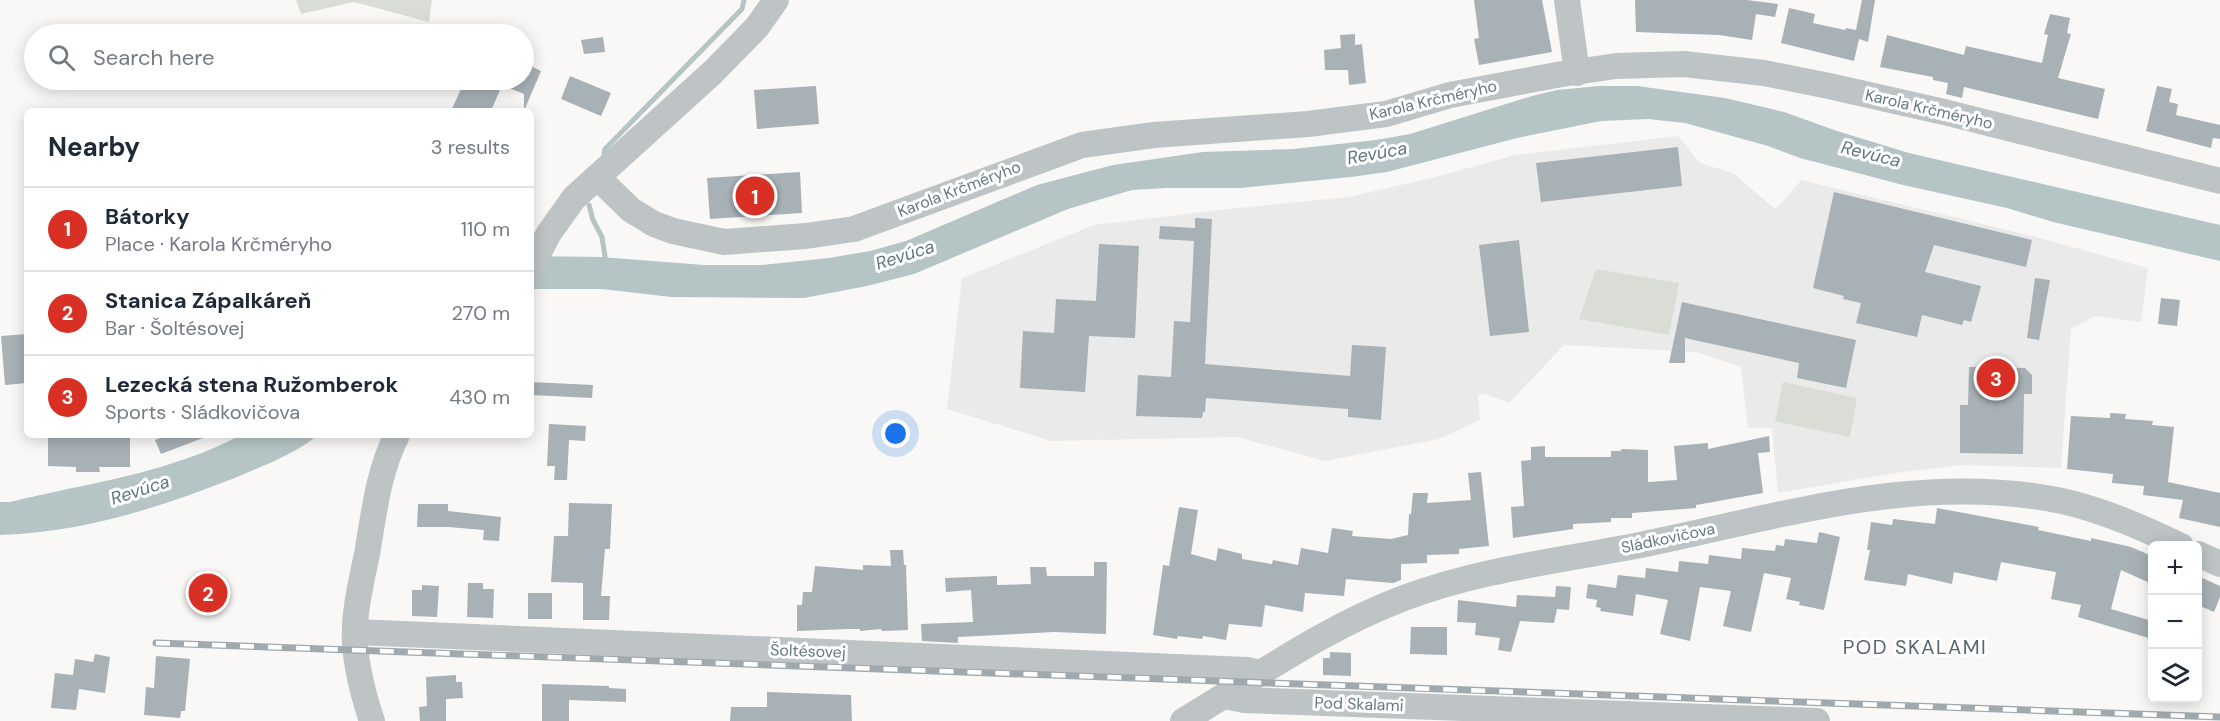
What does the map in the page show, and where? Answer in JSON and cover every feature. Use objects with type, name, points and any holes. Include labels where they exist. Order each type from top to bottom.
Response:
[{"type":"street","points":[[534,261],[549,233],[574,198],[713,72],[757,27],[776,0]]},
{"type":"street","points":[[1567,0],[1577,73]]},
{"type":"street","name":"Karola Krčméryho","points":[[597,177],[631,210],[654,224],[674,231],[724,242],[806,236],[854,229],[1082,144],[1154,135],[1308,124],[1386,114],[1450,95],[1521,81],[1616,66],[1684,64],[1764,73],[1944,112],[2220,181]]},
{"type":"street","points":[[372,721],[357,660],[356,632],[359,594],[380,480],[389,450],[396,438]]},
{"type":"street","name":"Sládkovičova","points":[[1183,721],[1307,643],[1403,598],[1446,584],[1503,570],[1636,546],[1763,517],[1889,495],[1968,491],[2014,493],[2064,501],[2115,518],[2169,541]]},
{"type":"street","points":[[2202,556],[2220,564]]},
{"type":"street","name":"Šoltésovej","points":[[356,632],[1235,670],[1260,673]]},
{"type":"street","name":"Pod Skalami","points":[[1225,696],[1244,700],[1817,721]]},
{"type":"shaded area","points":[[296,0],[432,0],[429,22],[354,2],[301,14]]},
{"type":"shaded area","points":[[1678,136],[1700,163],[1733,173],[1775,209],[1801,180],[2036,237],[2148,268],[2141,322],[2095,316],[2071,329],[2061,468],[1962,465],[1895,473],[1778,493],[1772,428],[1748,428],[1741,367],[1697,352],[1564,345],[1509,403],[1485,394],[1478,395],[1480,420],[1439,439],[1325,461],[1237,437],[1051,441],[947,409],[962,278],[1094,225],[1348,197],[1432,178],[1515,155]]},
{"type":"shaded area","points":[[1596,269],[1679,283],[1669,335],[1579,319]]},
{"type":"shaded area","points":[[1783,382],[1857,398],[1850,437],[1775,421]]},
{"type":"water","name":"Revúca","points":[[1599,86],[1637,86],[1725,98],[1784,112],[1909,153],[2220,225],[2220,261],[2053,222],[2007,208],[1903,185],[1800,158],[1768,146],[1685,123],[1648,119],[1601,121],[1517,138],[1387,172],[1351,177],[1240,188],[1132,190],[1068,209],[914,274],[804,298],[671,297],[602,289],[534,289],[534,256],[601,257],[704,265],[761,265],[829,258],[870,251],[906,241],[1037,185],[1113,165],[1203,152],[1293,149],[1376,140],[1410,134],[1557,90]]},
{"type":"water","name":"Revúca","points":[[235,438],[314,438],[298,449],[266,465],[204,490],[147,509],[89,524],[0,535],[0,502],[10,502],[128,476],[214,448]]},
{"type":"building","points":[[1474,0],[1542,0],[1552,52],[1479,65],[1474,39],[1479,38]]},
{"type":"building","points":[[1635,0],[1747,0],[1778,4],[1775,17],[1756,14],[1752,40],[1719,35],[1636,32]]},
{"type":"building","points":[[1862,0],[1875,0],[1868,42],[1859,39],[1854,61],[1781,43],[1789,8],[1815,14],[1813,23],[1856,30]]},
{"type":"building","points":[[2050,14],[2070,18],[2067,33],[2071,34],[2058,78],[2105,89],[2098,119],[1964,87],[1962,98],[1946,94],[1948,83],[1933,80],[1933,77],[1880,67],[1887,35],[1964,55],[1966,46],[2042,63],[2048,35],[2044,34]]},
{"type":"building","points":[[1355,34],[1355,45],[1362,44],[1366,83],[1349,85],[1348,70],[1325,70],[1324,50],[1341,48],[1340,35]]},
{"type":"building","points":[[603,37],[605,52],[584,54],[581,40]]},
{"type":"building","points":[[534,68],[541,71],[534,87]]},
{"type":"building","points":[[570,76],[611,93],[601,116],[561,99]]},
{"type":"building","points":[[816,86],[819,124],[757,129],[754,90]]},
{"type":"building","points":[[2157,86],[2172,89],[2169,102],[2178,104],[2176,115],[2220,125],[2220,139],[2213,138],[2211,148],[2146,131]]},
{"type":"building","points":[[460,90],[500,90],[492,108],[452,108]]},
{"type":"building","points":[[514,90],[533,90],[525,108],[524,108],[524,94]]},
{"type":"building","points":[[1678,147],[1682,186],[1541,202],[1536,163]]},
{"type":"building","points":[[800,172],[802,213],[710,219],[707,178]]},
{"type":"building","points":[[1834,192],[2032,240],[2026,267],[1934,245],[1925,272],[1981,286],[1971,322],[1964,320],[1962,325],[1922,315],[1917,337],[1856,323],[1861,303],[1813,288]]},
{"type":"building","points":[[1195,218],[1212,219],[1205,364],[1350,376],[1352,345],[1386,347],[1381,420],[1348,417],[1348,409],[1206,398],[1202,418],[1136,416],[1138,375],[1171,377],[1174,321],[1190,322],[1194,241],[1159,239],[1160,226],[1195,228]]},
{"type":"building","points":[[1519,240],[1529,332],[1490,336],[1479,245]]},
{"type":"building","points":[[1099,244],[1139,246],[1135,338],[1089,336],[1085,392],[1020,388],[1023,331],[1054,333],[1056,299],[1096,301]]},
{"type":"building","points":[[2035,278],[2050,280],[2039,340],[2027,338]]},
{"type":"building","points":[[2161,298],[2180,300],[2177,326],[2158,324]]},
{"type":"building","points":[[1682,302],[1856,340],[1846,388],[1797,378],[1799,363],[1685,338],[1685,363],[1669,363]]},
{"type":"building","points":[[24,334],[24,383],[5,385],[1,336]]},
{"type":"building","points":[[1969,367],[2025,368],[2032,375],[2032,394],[2024,394],[2023,454],[1960,453],[1960,405],[1968,405]]},
{"type":"building","points":[[534,382],[593,385],[592,398],[534,395]]},
{"type":"building","points":[[2110,413],[2126,414],[2125,419],[2153,421],[2152,425],[2174,427],[2168,482],[2220,493],[2220,527],[2179,518],[2183,500],[2143,495],[2144,486],[2112,483],[2113,474],[2067,469],[2071,416],[2110,418]]},
{"type":"building","points":[[549,424],[586,426],[585,441],[569,440],[567,480],[554,480],[555,466],[547,466]]},
{"type":"building","points":[[1769,436],[1770,452],[1758,453],[1763,493],[1696,505],[1696,508],[1632,513],[1632,518],[1611,518],[1611,522],[1573,524],[1573,529],[1513,538],[1511,507],[1524,506],[1521,461],[1531,460],[1531,447],[1545,446],[1545,457],[1611,457],[1611,451],[1648,450],[1648,482],[1677,480],[1674,446],[1708,443],[1708,449]]},
{"type":"building","points":[[48,438],[130,438],[130,467],[99,467],[100,472],[76,472],[76,467],[48,466]]},
{"type":"building","points":[[160,438],[203,438],[161,454],[155,440]]},
{"type":"building","points":[[1481,472],[1489,546],[1459,549],[1459,554],[1427,555],[1427,563],[1401,564],[1401,580],[1393,583],[1346,579],[1344,596],[1305,593],[1303,612],[1265,605],[1262,627],[1229,624],[1226,640],[1203,636],[1202,639],[1178,636],[1177,639],[1153,635],[1163,565],[1169,566],[1179,507],[1198,510],[1191,554],[1216,561],[1218,548],[1242,554],[1242,559],[1272,564],[1273,560],[1298,565],[1301,548],[1328,553],[1332,528],[1353,531],[1352,536],[1391,539],[1408,535],[1413,493],[1428,493],[1427,503],[1471,500],[1468,473]]},
{"type":"building","points":[[569,503],[612,504],[610,549],[605,549],[601,596],[610,596],[609,620],[583,620],[583,583],[551,582],[554,536],[568,536]]},
{"type":"building","points":[[418,504],[448,504],[448,511],[501,517],[499,541],[483,540],[484,530],[417,527]]},
{"type":"building","points":[[1937,508],[2039,527],[2038,530],[2091,541],[2091,538],[2131,547],[2148,554],[2148,582],[2121,570],[2111,609],[2148,620],[2148,638],[2078,617],[2081,605],[2051,599],[2056,572],[2001,562],[1997,581],[1954,572],[1952,584],[1908,574],[1906,586],[1864,580],[1870,550],[1867,550],[1871,522],[1892,525],[1893,519],[1935,524]]},
{"type":"building","points":[[1819,532],[1840,537],[1824,610],[1799,605],[1800,602],[1786,599],[1791,578],[1764,573],[1751,632],[1723,626],[1731,591],[1700,587],[1690,641],[1660,634],[1668,600],[1636,594],[1633,616],[1600,611],[1601,608],[1596,607],[1597,600],[1586,598],[1588,584],[1616,588],[1618,575],[1645,578],[1646,568],[1678,572],[1679,561],[1708,564],[1709,555],[1741,559],[1742,548],[1775,551],[1776,545],[1784,546],[1785,539],[1817,543]]},
{"type":"building","points":[[890,550],[903,550],[904,565],[906,565],[908,630],[797,631],[797,605],[802,605],[803,592],[812,592],[815,566],[863,570],[863,565],[891,566]]},
{"type":"building","points":[[1094,562],[1107,562],[1106,634],[1054,632],[958,637],[958,643],[922,641],[921,624],[973,622],[971,590],[946,592],[945,578],[997,576],[997,585],[1031,584],[1030,567],[1046,567],[1047,576],[1094,576]]},
{"type":"building","points":[[2202,578],[2220,586],[2220,597],[2214,612],[2202,607]]},
{"type":"building","points":[[468,583],[483,583],[483,589],[494,589],[493,618],[467,617]]},
{"type":"building","points":[[422,585],[439,586],[437,617],[412,616],[412,590],[422,590]]},
{"type":"building","points":[[1556,586],[1571,587],[1569,610],[1557,609],[1554,623],[1520,621],[1511,652],[1498,650],[1500,638],[1475,635],[1476,623],[1457,622],[1458,600],[1516,607],[1517,595],[1555,597]]},
{"type":"building","points":[[528,593],[552,593],[552,619],[528,619]]},
{"type":"building","points":[[1411,627],[1447,627],[1447,655],[1410,654]]},
{"type":"building","points":[[1330,652],[1351,653],[1351,676],[1323,675],[1323,658],[1330,658]]},
{"type":"building","points":[[95,654],[110,657],[105,693],[79,689],[76,710],[51,708],[55,673],[73,675],[75,659],[93,662]]},
{"type":"building","points":[[156,656],[190,659],[185,711],[181,711],[180,718],[144,715],[146,687],[154,688]]},
{"type":"building","points":[[456,675],[456,682],[462,682],[463,698],[446,699],[446,721],[420,721],[419,707],[427,706],[426,677]]},
{"type":"building","points":[[542,684],[609,686],[609,688],[626,689],[626,702],[569,700],[569,721],[542,721]]},
{"type":"building","points":[[767,692],[851,695],[852,721],[730,721],[731,707],[767,707]]},
{"type":"waterway","points":[[604,154],[605,149],[742,9],[744,0]]},
{"type":"waterway","points":[[589,205],[593,220],[602,237],[606,263]]},
{"type":"railway","points":[[156,643],[2220,717]]},
{"type":"place","name":"Bátorky","points":[[755,196]]},
{"type":"place","name":"Lezecká stena Ružomberok","points":[[1996,378]]},
{"type":"place","name":"Stanica Zápalkáreň","points":[[208,593]]},
{"type":"district","name":"POD SKALAMI","points":[[1915,647]]}]
